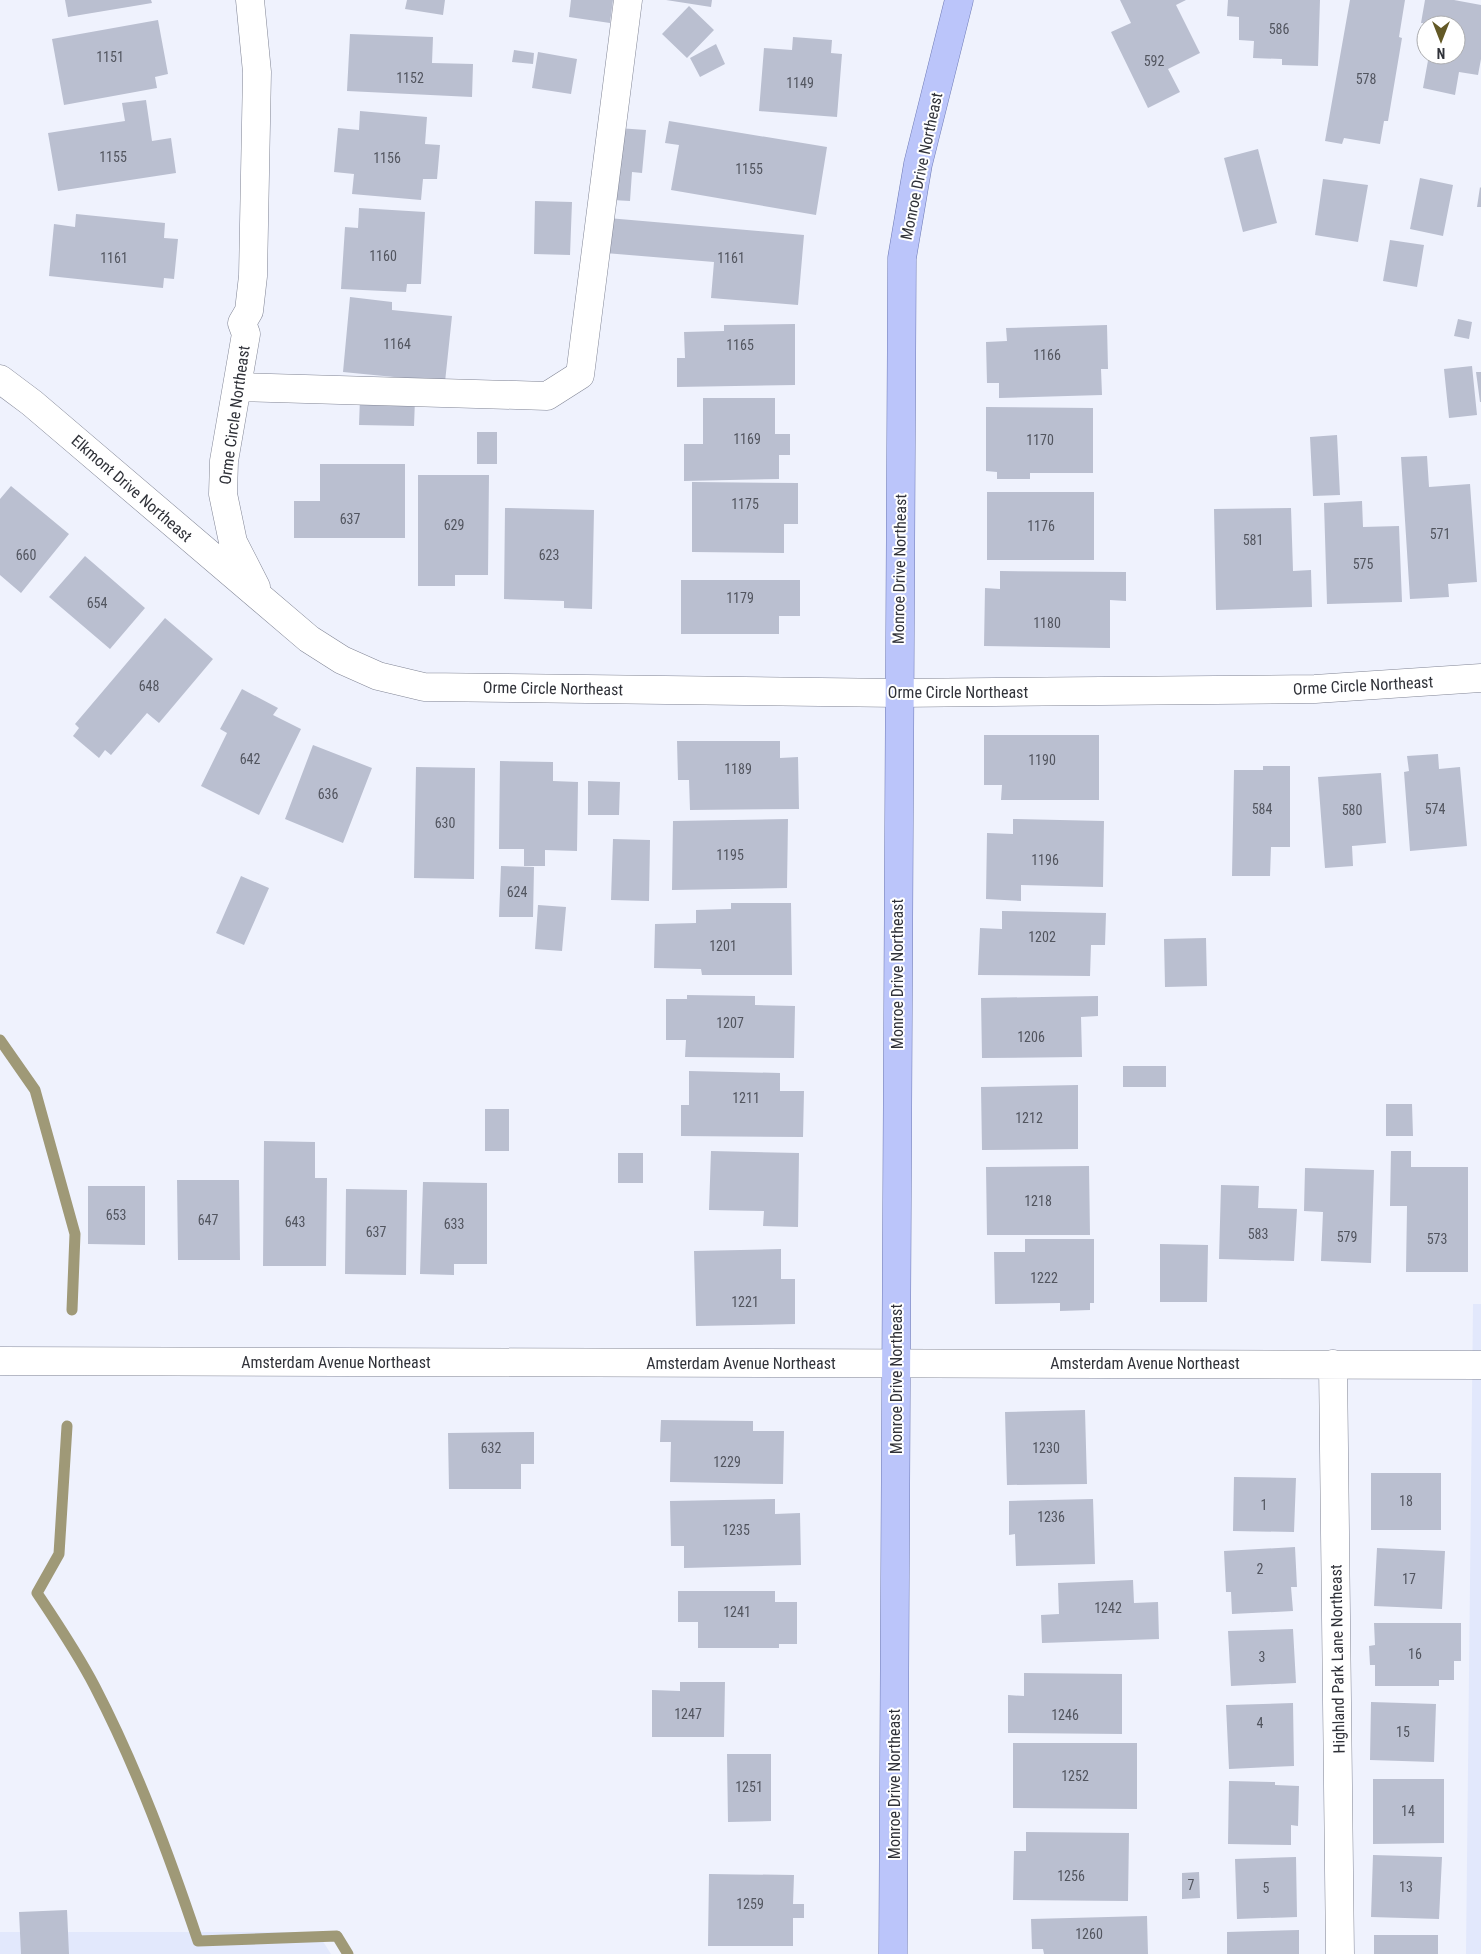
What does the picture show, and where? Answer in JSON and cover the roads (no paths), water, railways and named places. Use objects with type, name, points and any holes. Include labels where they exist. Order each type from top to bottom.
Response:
[{"type":"main road","name":"Monroe Drive Northeast","points":[[893,1954],[898,693],[902,258],[918,164],[959,0]]},
{"type":"street","name":"Orme Circle Northeast","points":[[250,0],[257,72],[252,276],[249,311],[242,323],[246,334],[224,461],[223,494],[233,542],[263,600],[309,639],[342,660],[378,676],[424,687],[898,693],[1315,689],[1481,678]]},
{"type":"street","points":[[237,386],[547,396],[580,375],[628,0]]},
{"type":"street","name":"Elkmont Drive Northeast","points":[[0,379],[32,403],[263,600]]},
{"type":"street","name":"Amsterdam Avenue Northeast","points":[[0,1361],[1481,1364]]},
{"type":"street","name":"Highland Park Lane Northeast","points":[[1333,1364],[1340,1954]]},
{"type":"waterway","points":[[0,1040],[35,1090],[75,1234],[72,1310]]},
{"type":"waterway","points":[[67,1426],[59,1554],[37,1593],[88,1675],[125,1749],[164,1844],[198,1941],[337,1936],[348,1954]]}]
